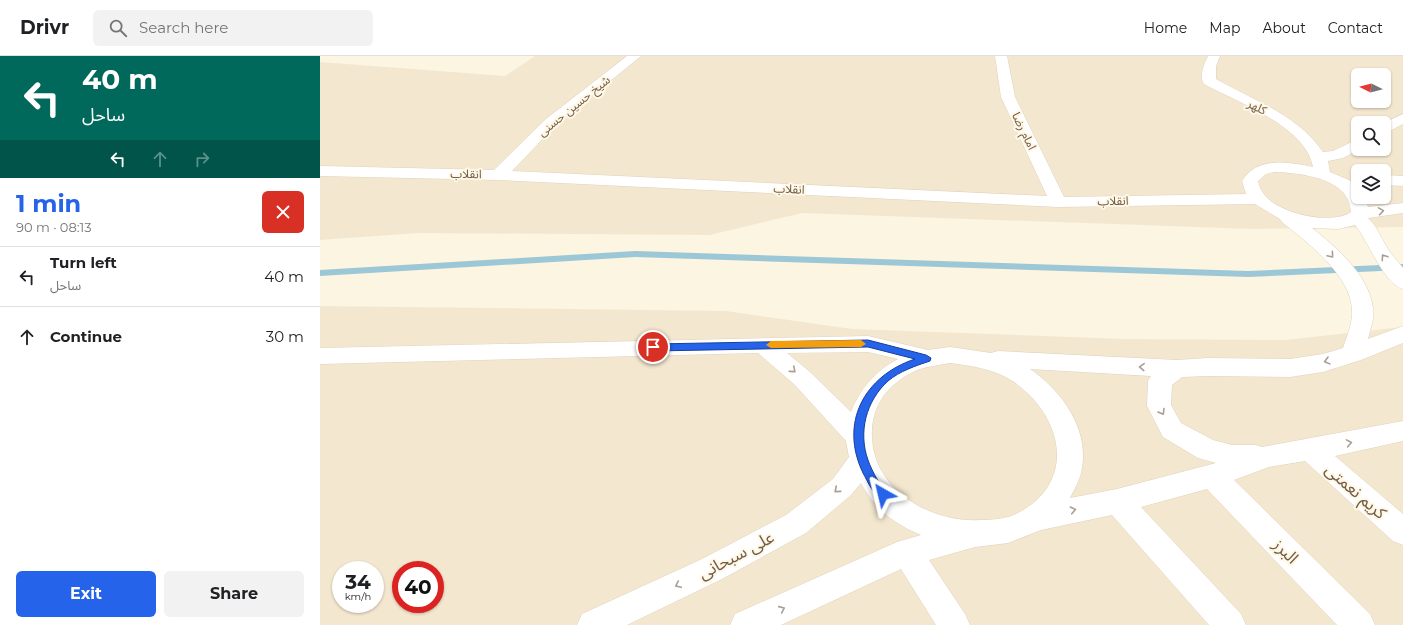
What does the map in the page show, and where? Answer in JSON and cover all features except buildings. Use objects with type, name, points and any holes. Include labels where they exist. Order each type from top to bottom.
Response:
[{"type":"street","name":"شیخ حسین حسنی","points":[[498,175],[551,122],[635,56]]},
{"type":"street","name":"امام رضا","points":[[1001,56],[1008,97],[1058,202]]},
{"type":"street","name":"کلهر","points":[[1214,56],[1210,66],[1209,81],[1276,117],[1300,135],[1318,157],[1327,176]]},
{"type":"street","points":[[1391,125],[1403,118]]},
{"type":"street","points":[[1318,157],[1337,155],[1351,148]]},
{"type":"street","points":[[1351,178],[1327,176],[1289,167],[1262,170],[1254,175],[1250,181],[1252,190],[1259,199],[1281,213],[1328,251],[1356,286],[1363,310],[1353,354]]},
{"type":"street","name":"انقلاب","points":[[320,170],[498,175],[1058,202],[1259,199]]},
{"type":"street","points":[[1327,176],[1346,187],[1357,196],[1362,206],[1362,220],[1381,253],[1403,282]]},
{"type":"street","points":[[1391,180],[1403,181]]},
{"type":"street","points":[[1281,213],[1310,222],[1334,224],[1362,220],[1403,208]]},
{"type":"street","points":[[860,448],[861,414],[871,394],[885,378],[905,366],[926,358],[950,356],[975,357],[1177,369],[1208,367],[1290,368],[1323,363],[1353,354],[1403,334]]},
{"type":"street","points":[[320,356],[763,345],[868,344],[926,358]]},
{"type":"street","points":[[763,345],[802,378],[860,448],[874,483],[893,504],[919,521],[948,531],[979,534]]},
{"type":"street","points":[[975,357],[999,364],[1022,375],[1042,391],[1058,410],[1068,432],[1071,456],[1067,479],[1055,500],[1035,518]]},
{"type":"street","points":[[1177,369],[1160,381],[1158,406],[1172,430],[1207,450],[1232,456],[1269,456]]},
{"type":"street","points":[[746,625],[907,552],[979,534],[1010,530],[1035,518],[1117,501],[1212,476],[1269,456],[1353,442],[1403,430]]},
{"type":"street","name":"علی سبحانی","points":[[593,625],[712,569],[796,524],[842,487],[860,448]]},
{"type":"street","name":"کریم نعمتی","points":[[1308,449],[1403,532]]},
{"type":"street","name":"البرز","points":[[1212,476],[1359,625]]},
{"type":"street","points":[[1117,501],[1230,625]]},
{"type":"street","points":[[907,552],[954,625]]},
{"type":"shaded area","points":[[535,56],[1403,56],[1403,227],[1252,229],[802,213],[710,235],[418,233],[320,240],[320,62],[505,76]]},
{"type":"shaded area","points":[[320,306],[726,311],[852,329],[1124,339],[1285,340],[1403,327],[1403,625],[320,625]]},
{"type":"waterway","points":[[320,273],[635,254],[1248,274],[1403,267]]},
{"type":"slow traffic","points":[[771,345],[861,344]]},
{"type":"route","points":[[653,347],[868,344],[926,358],[905,366],[885,378],[871,394],[861,414],[858,436],[862,460],[874,483],[883,494]]}]
